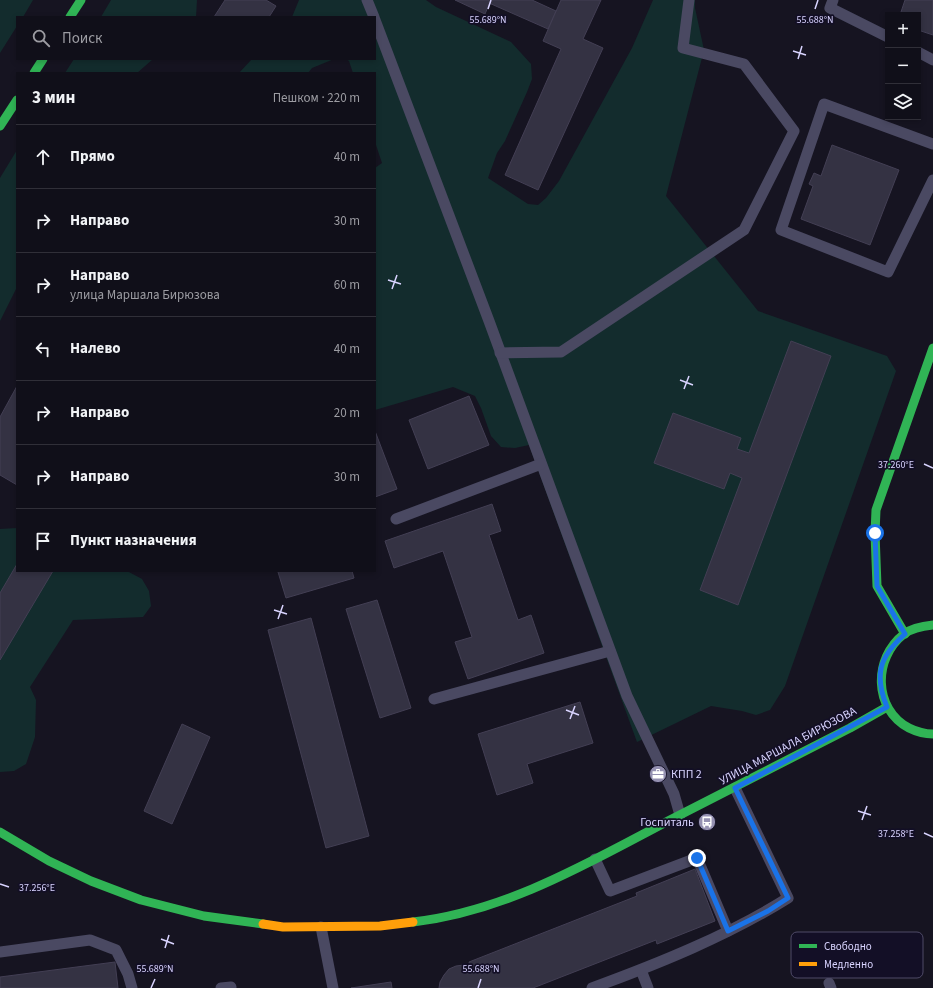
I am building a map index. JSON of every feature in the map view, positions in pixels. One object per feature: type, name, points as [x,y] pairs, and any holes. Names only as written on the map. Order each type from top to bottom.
[{"type":"street","points":[[71,16],[81,0]]},
{"type":"street","points":[[35,72],[42,60]]},
{"type":"street","points":[[0,126],[16,102]]},
{"type":"street","points":[[905,634],[877,586],[875,533],[876,510],[933,348]]},
{"type":"street","points":[[933,625],[919,627],[905,634],[892,645],[884,659],[880,675],[881,692],[887,707],[898,720],[912,730],[933,734]]},
{"type":"street","name":"УЛИЦА МАРШАЛА БИРЮЗОВА","points":[[0,832],[50,861],[91,881],[141,900],[204,916],[284,927],[380,926],[432,920],[493,905],[566,875],[735,788],[887,707]]},
{"type":"lane","points":[[367,0],[374,16]]},
{"type":"lane","points":[[500,353],[561,352],[744,230],[794,131],[744,64],[683,48],[689,0]]},
{"type":"lane","points":[[833,0],[830,8],[885,36]]},
{"type":"lane","points":[[376,23],[627,696],[674,794],[680,815]]},
{"type":"lane","points":[[921,54],[933,60]]},
{"type":"lane","points":[[933,144],[824,104],[780,230],[888,272],[933,180]]},
{"type":"lane","points":[[396,520],[541,464]]},
{"type":"lane","points":[[434,699],[610,651]]},
{"type":"lane","points":[[592,988],[641,970],[718,936],[768,911],[788,898],[735,788]]},
{"type":"lane","points":[[595,859],[610,891],[697,858],[728,931]]},
{"type":"lane","points":[[321,927],[333,988]]},
{"type":"lane","points":[[0,952],[90,940],[116,950],[128,974],[132,988]]},
{"type":"lane","points":[[641,970],[648,988]]},
{"type":"green space","points":[[0,0],[33,0],[24,16],[16,16],[16,28],[0,53]]},
{"type":"green space","points":[[111,0],[197,0],[196,16],[102,16]]},
{"type":"green space","points":[[299,0],[426,0],[436,7],[511,42],[531,64],[532,79],[505,141],[497,153],[488,178],[528,204],[538,205],[546,198],[559,181],[632,48],[653,0],[695,0],[695,8],[704,50],[666,196],[758,311],[887,356],[896,371],[785,686],[770,710],[756,715],[711,706],[637,742],[529,445],[515,448],[501,447],[491,436],[475,396],[453,387],[376,410],[376,167],[382,163],[376,145],[376,72],[353,72],[348,60],[376,60],[376,16],[292,16]]},
{"type":"green space","points":[[73,60],[152,60],[138,72],[66,72]]},
{"type":"green space","points":[[251,60],[332,60],[312,68],[309,72],[240,72]]},
{"type":"green space","points":[[16,152],[16,289],[0,321],[0,178]]},
{"type":"green space","points":[[16,528],[16,572],[129,572],[142,579],[149,591],[151,606],[143,617],[73,620],[30,687],[36,700],[35,737],[26,764],[14,771],[0,772],[0,529]]},
{"type":"building","points":[[225,0],[266,0],[276,6],[270,16],[215,16]]},
{"type":"building","points":[[455,0],[491,0],[485,14]]},
{"type":"building","points":[[491,0],[532,0],[556,11],[548,29],[489,3]]},
{"type":"building","points":[[561,0],[601,0],[583,39],[603,48],[538,190],[505,175],[561,49],[543,41]]},
{"type":"building","points":[[905,0],[933,0],[933,35],[921,31],[921,12],[901,12]]},
{"type":"building","points":[[832,145],[899,170],[870,245],[801,219],[813,186],[809,184],[814,173],[821,176]]},
{"type":"building","points":[[791,341],[831,356],[738,605],[700,590],[742,478],[730,473],[724,489],[654,463],[673,413],[741,438],[737,449],[749,453]]},
{"type":"building","points":[[16,388],[16,484],[0,475],[0,417]]},
{"type":"building","points":[[469,396],[489,445],[428,469],[409,420]]},
{"type":"building","points":[[376,434],[397,489],[376,497]]},
{"type":"building","points":[[492,504],[501,531],[489,535],[518,620],[531,615],[544,653],[468,679],[455,642],[472,637],[443,551],[394,568],[385,541]]},
{"type":"building","points":[[16,566],[16,572],[52,572],[0,660],[0,593]]},
{"type":"building","points":[[278,572],[352,572],[354,578],[286,598]]},
{"type":"building","points":[[377,600],[411,708],[380,718],[346,609]]},
{"type":"building","points":[[311,618],[369,836],[326,848],[268,630]]},
{"type":"building","points":[[580,702],[593,743],[527,764],[533,783],[497,795],[478,734]]},
{"type":"building","points":[[182,724],[210,737],[172,824],[144,811]]},
{"type":"building","points":[[695,869],[715,921],[657,944],[656,940],[533,988],[439,988],[440,982],[449,969],[456,966],[470,966],[469,962],[637,896],[636,893]]},
{"type":"building","points":[[115,962],[118,988],[0,988],[0,977]]},
{"type":"building","points":[[391,982],[392,988],[351,988]]},
{"type":"traffic: fast","points":[[71,16],[81,0]]},
{"type":"traffic: fast","points":[[35,72],[42,60]]},
{"type":"traffic: fast","points":[[0,126],[16,102]]},
{"type":"traffic: fast","points":[[905,634],[877,586],[875,533],[876,510],[933,348]]},
{"type":"traffic: fast","points":[[933,625],[910,630],[894,644],[882,669],[881,683],[883,696],[889,709],[897,719],[915,731],[933,734]]},
{"type":"traffic: fast","points":[[413,922],[448,916],[481,907],[546,883],[608,853],[850,728],[887,707]]},
{"type":"traffic: fast","points":[[0,832],[49,861],[91,881],[141,900],[204,916],[263,924]]},
{"type":"traffic: slow","points":[[263,924],[283,927],[380,926],[413,922]]},
{"type":"place","name":"КПП 2","points":[[658,774]]},
{"type":"place","name":"Госпиталь","points":[[707,822]]},
{"type":"route","points":[[697,858],[728,931],[768,911],[788,898],[735,788],[887,707],[881,692],[880,675],[884,659],[892,645],[905,634],[877,586],[875,533]]}]
